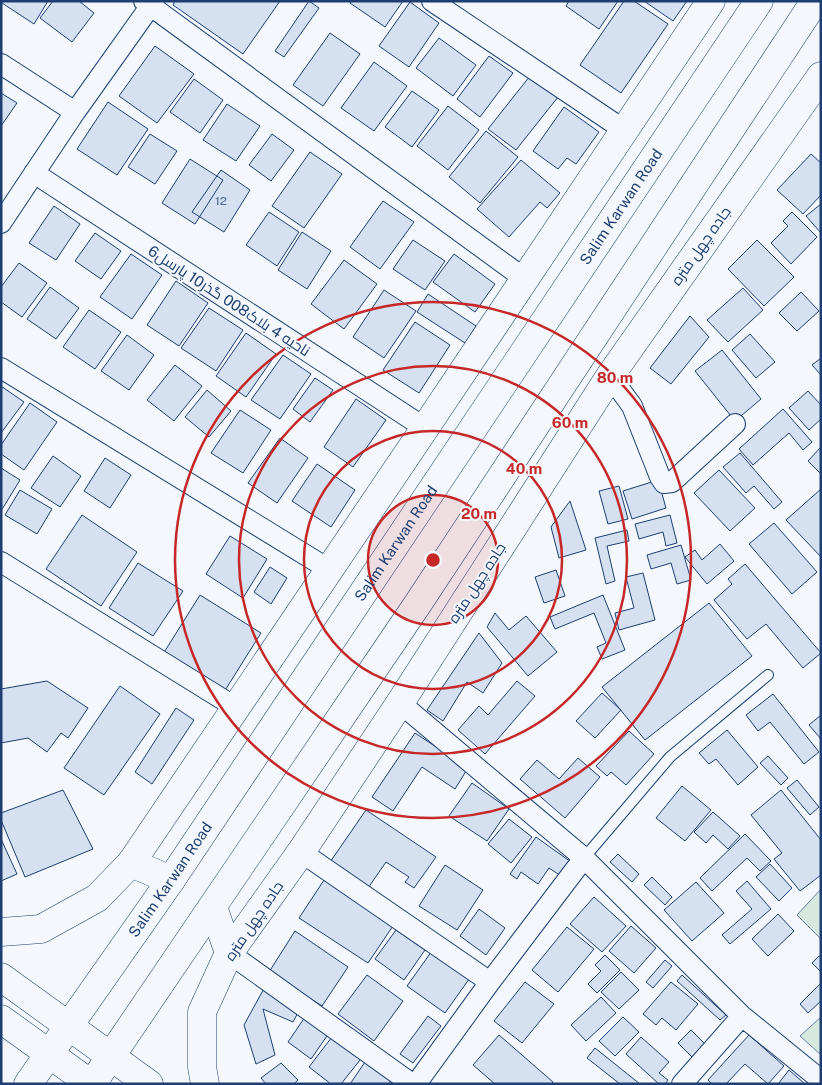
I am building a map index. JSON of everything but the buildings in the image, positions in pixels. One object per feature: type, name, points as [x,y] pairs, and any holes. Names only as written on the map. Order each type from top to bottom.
[{"type":"main road","points":[[1,932],[41,928],[49,924],[97,898],[131,863],[235,707],[330,570],[710,1]]},
{"type":"main road","name":"Salim Karwan Road","points":[[28,1084],[171,880],[759,1]]},
{"type":"main road","points":[[1,1019],[92,1084],[428,589],[816,1]]},
{"type":"main road","name":"جاده چهل متره","points":[[205,1084],[202,1067],[202,1012],[230,953],[301,852],[400,703],[610,376],[819,82]]},
{"type":"main road","points":[[131,863],[171,880]]},
{"type":"main road","points":[[213,907],[230,953]]},
{"type":"main road","points":[[1,977],[149,1084]]},
{"type":"street","points":[[432,1],[624,130]]},
{"type":"street","points":[[1,223],[150,3],[525,279]]},
{"type":"street","points":[[1,64],[75,112]]},
{"type":"street","name":"ناحیه 4 بلاک008 گذر10 پارسل6","points":[[34,173],[425,428]]},
{"type":"street","points":[[1,368],[330,570]]},
{"type":"street","points":[[610,376],[632,406],[660,478],[664,483],[672,482],[735,424]]},
{"type":"street","points":[[1,562],[235,707]]},
{"type":"street","points":[[400,703],[584,858],[742,1016],[821,1080]]},
{"type":"street","points":[[301,852],[490,982]]},
{"type":"street","points":[[230,953],[414,1084],[584,858]]},
{"type":"street","points":[[682,1084],[742,1016]]},
{"type":"lane","points":[[584,858],[670,757],[768,675]]},
{"type":"shaded area","points":[[821,889],[821,939],[797,915]]},
{"type":"shaded area","points":[[821,1017],[821,1055],[800,1036]]}]
